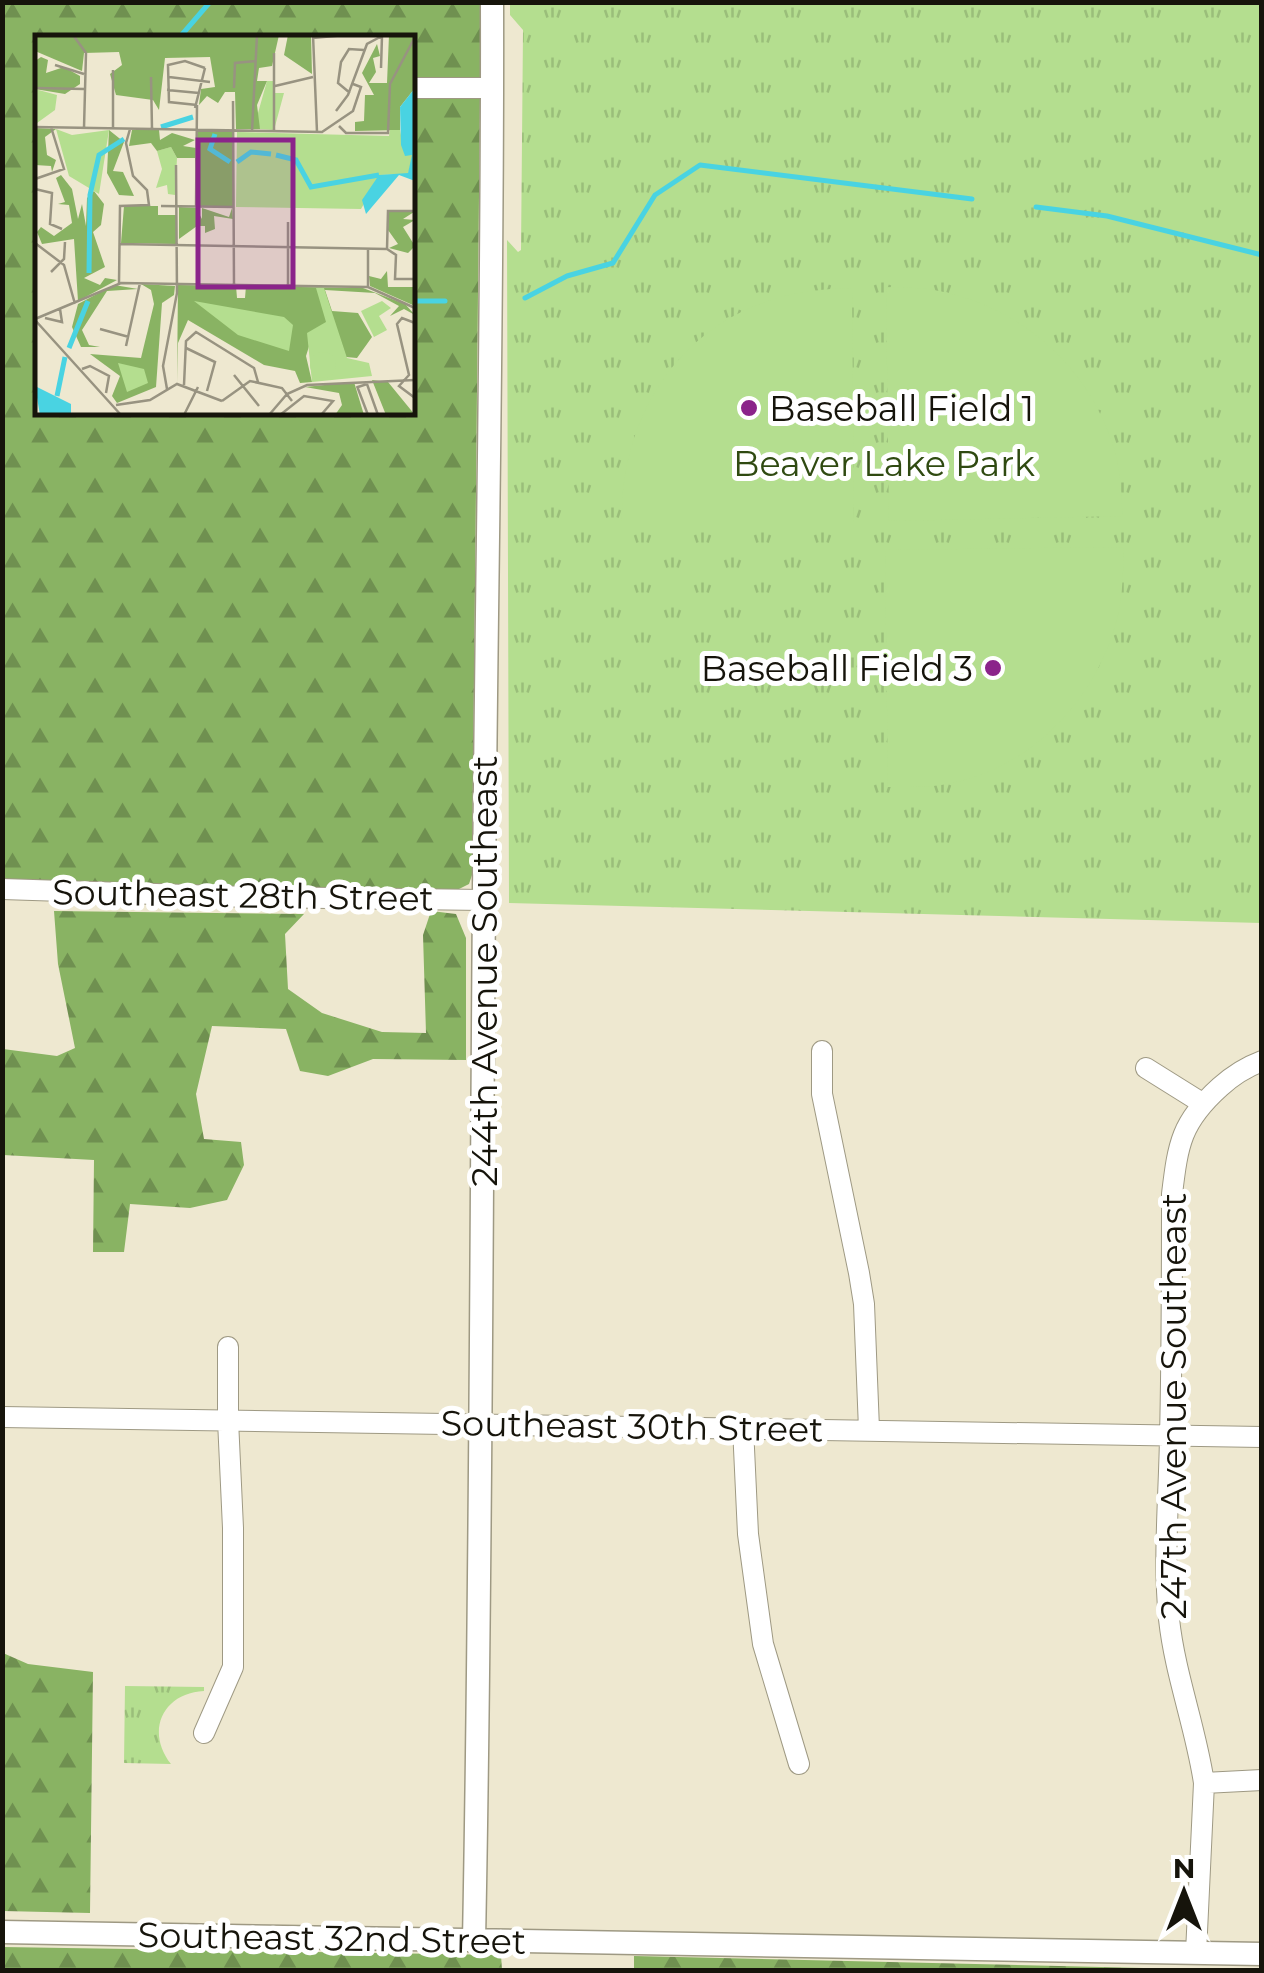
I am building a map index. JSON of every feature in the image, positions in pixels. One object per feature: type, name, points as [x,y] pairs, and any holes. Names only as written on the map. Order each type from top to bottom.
[{"type":"street","name":"244th Avenue Southeast","points":[[474,1940],[492,359],[492,2]]},
{"type":"street","points":[[415,88],[492,88]]},
{"type":"street","name":"Southeast 28th Street","points":[[2,889],[484,900]]},
{"type":"street","points":[[822,1052],[822,1094],[864,1304],[869,1429]]},
{"type":"street","points":[[1146,1068],[1202,1102],[1229,1079],[1262,1061]]},
{"type":"street","name":"247th Avenue Southeast","points":[[1196,1953],[1204,1783],[1176,1660],[1166,1568],[1172,1194],[1183,1135],[1202,1102]]},
{"type":"street","points":[[204,1734],[233,1667],[228,1347]]},
{"type":"street","name":"Southeast 30th Street","points":[[2,1417],[1262,1437]]},
{"type":"street","points":[[743,1427],[748,1534],[762,1644],[799,1764]]},
{"type":"street","points":[[1204,1783],[1262,1780]]},
{"type":"street","name":"Southeast 32nd Street","points":[[2,1932],[1262,1954]]},
{"type":"green space","points":[[3,3],[481,3],[472,875],[469,884],[457,890],[3,886]]},
{"type":"green space","name":"Beaver Lake Park","points":[[510,3],[1261,3],[1261,923],[509,903],[507,240],[518,252],[521,250],[523,30],[510,15]]},
{"type":"green space","points":[[886,287],[933,290],[970,299],[1027,328],[1051,348],[1091,396],[1105,425],[1118,463],[1123,516],[889,521]]},
{"type":"green space","name":"Baseball Field 1","points":[[852,288],[854,522],[622,522],[630,451],[642,417],[679,359],[704,335],[768,301],[810,291]]},
{"type":"green space","name":"Baseball Field 3","points":[[1124,547],[1120,607],[1108,647],[1093,677],[1052,730],[1026,751],[967,779],[933,786],[888,787],[885,550]]},
{"type":"green space","points":[[54,911],[304,914],[285,934],[288,989],[322,1013],[382,1032],[426,1033],[423,935],[431,911],[456,914],[466,938],[466,1060],[373,1059],[328,1076],[300,1071],[286,1029],[212,1026],[196,1094],[204,1139],[241,1142],[244,1165],[227,1200],[190,1208],[130,1204],[124,1252],[93,1252],[94,1160],[3,1155],[3,1049],[57,1056],[75,1048],[58,964]]},
{"type":"green space","points":[[3,1653],[28,1664],[93,1672],[90,1913],[3,1911]]},
{"type":"green space","points":[[125,1686],[204,1687],[204,1691],[178,1699],[162,1716],[159,1739],[171,1764],[124,1763]]},
{"type":"green space","points":[[3,1947],[501,1955],[502,1970],[3,1970]]},
{"type":"green space","points":[[634,1956],[1229,1970],[634,1970]]},
{"type":"waterway","points":[[182,35],[210,2]]},
{"type":"waterway","points":[[525,298],[567,276],[613,263],[655,195],[700,165],[972,199]]},
{"type":"waterway","points":[[1036,207],[1107,216],[1262,255]]},
{"type":"waterway","points":[[415,301],[445,301]]},
{"type":"place","name":"Baseball Field 1","points":[[749,408]]},
{"type":"place","name":"Baseball Field 3","points":[[993,668]]}]
